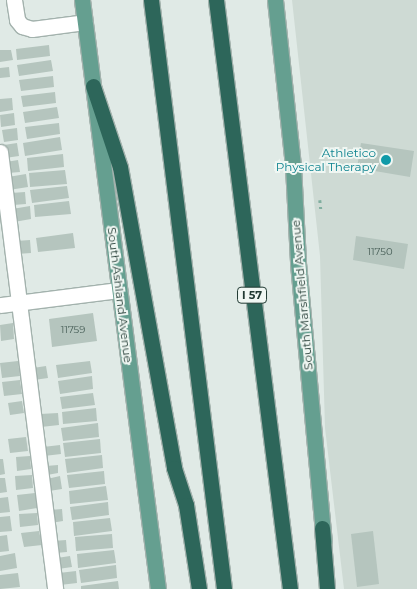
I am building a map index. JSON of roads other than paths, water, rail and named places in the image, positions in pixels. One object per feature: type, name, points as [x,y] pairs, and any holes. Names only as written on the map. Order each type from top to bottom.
[{"type":"highway","points":[[151,0],[224,589]]},
{"type":"highway","name":"I 57","points":[[216,0],[290,589]]},
{"type":"highway","points":[[93,86],[120,166],[174,468],[186,505],[199,589]]},
{"type":"highway","points":[[322,528],[327,589]]},
{"type":"main road","name":"South Ashland Avenue","points":[[82,0],[158,589]]},
{"type":"main road","name":"South Marshfield Avenue","points":[[275,0],[293,166],[298,263],[322,528],[332,589]]},
{"type":"street","points":[[14,0],[17,20],[22,26],[32,29],[85,22]]},
{"type":"street","points":[[0,152],[55,589]]},
{"type":"street","points":[[0,305],[119,290]]},
{"type":"place","name":"Athletico Physical Therapy","points":[[386,160]]}]
